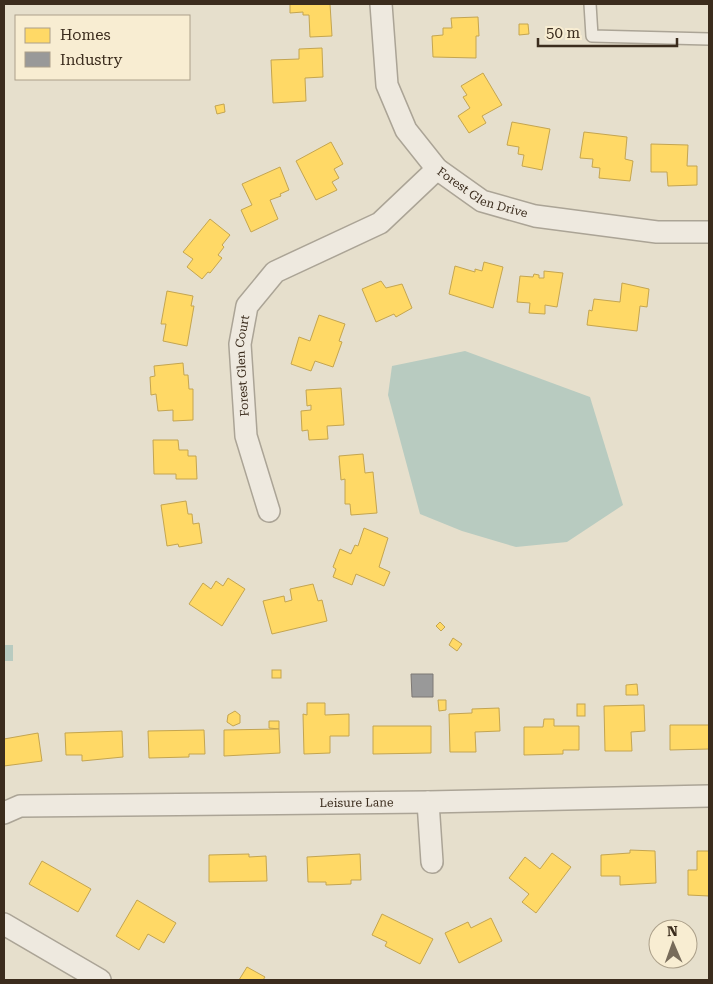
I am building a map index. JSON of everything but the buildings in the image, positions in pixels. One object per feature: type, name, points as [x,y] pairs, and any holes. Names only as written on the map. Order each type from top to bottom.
[{"type":"street","name":"Forest Glen Drive","points":[[381,4],[387,85],[406,130],[436,169],[482,201],[535,216],[657,232],[709,232]]},
{"type":"street","name":"Forest Glen Court","points":[[269,511],[246,436],[240,344],[247,306],[275,272],[380,223],[436,169]]},
{"type":"street","name":"Leisure Lane","points":[[4,813],[20,806],[428,802],[709,796]]},
{"type":"street","points":[[428,802],[432,862]]},
{"type":"street","points":[[4,924],[100,980]]},
{"type":"lane","points":[[590,4],[592,36],[709,39]]},
{"type":"shaded area","points":[[465,351],[590,397],[623,505],[567,542],[516,547],[462,531],[420,514],[388,395],[392,366]]},
{"type":"shaded area","points":[[4,645],[13,645],[13,661],[4,661]]}]
